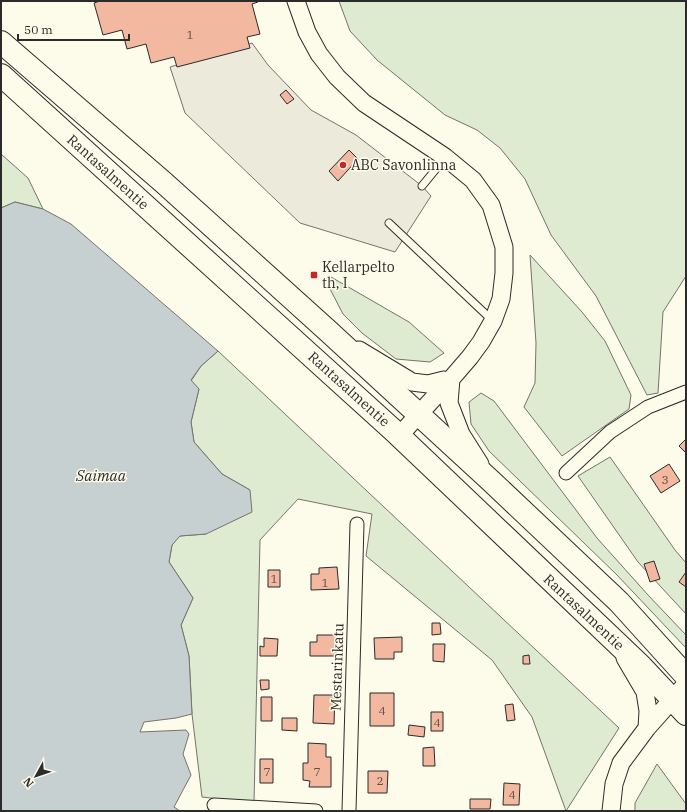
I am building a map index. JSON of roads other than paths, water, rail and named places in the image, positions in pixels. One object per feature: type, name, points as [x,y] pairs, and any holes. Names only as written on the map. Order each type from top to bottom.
[{"type":"highway","name":"Rantasalmentie","points":[[1,42],[163,182],[491,481],[620,602],[686,676]]},
{"type":"highway","name":"Rantasalmentie","points":[[1,76],[396,433],[641,666],[682,699]]},
{"type":"street","points":[[296,1],[310,38],[319,54],[337,77],[364,103],[445,157],[473,180],[491,205],[504,247],[504,273],[501,299],[493,321],[481,342],[468,360],[449,376],[448,379],[396,433]]},
{"type":"street","points":[[327,330],[412,382],[428,384],[448,379]]},
{"type":"street","points":[[448,379],[449,403],[453,416],[461,434],[491,481]]},
{"type":"street","points":[[566,473],[610,432],[648,407],[686,392]]},
{"type":"street","name":"Mestarinkatu","points":[[349,811],[357,524]]},
{"type":"street","points":[[614,641],[645,692],[648,711],[647,728]]},
{"type":"street","points":[[611,811],[614,784],[621,763],[647,728],[682,699]]},
{"type":"street","points":[[214,806],[316,811]]},
{"type":"lane","points":[[422,186],[445,157]]},
{"type":"lane","points":[[389,223],[493,321]]},
{"type":"water","name":"Saimaa","points":[[15,202],[43,209],[71,224],[218,351],[201,366],[191,380],[199,389],[191,422],[194,442],[222,474],[250,490],[252,512],[206,534],[180,536],[172,545],[169,562],[193,598],[181,625],[189,656],[192,714],[176,718],[144,722],[140,732],[186,730],[189,734],[183,754],[191,775],[174,807],[180,811],[1,811],[1,208]]},
{"type":"place","name":"ABC Savonlinna","points":[[343,165]]},
{"type":"place","name":"Kellarpelto th, I","points":[[314,275]]}]
